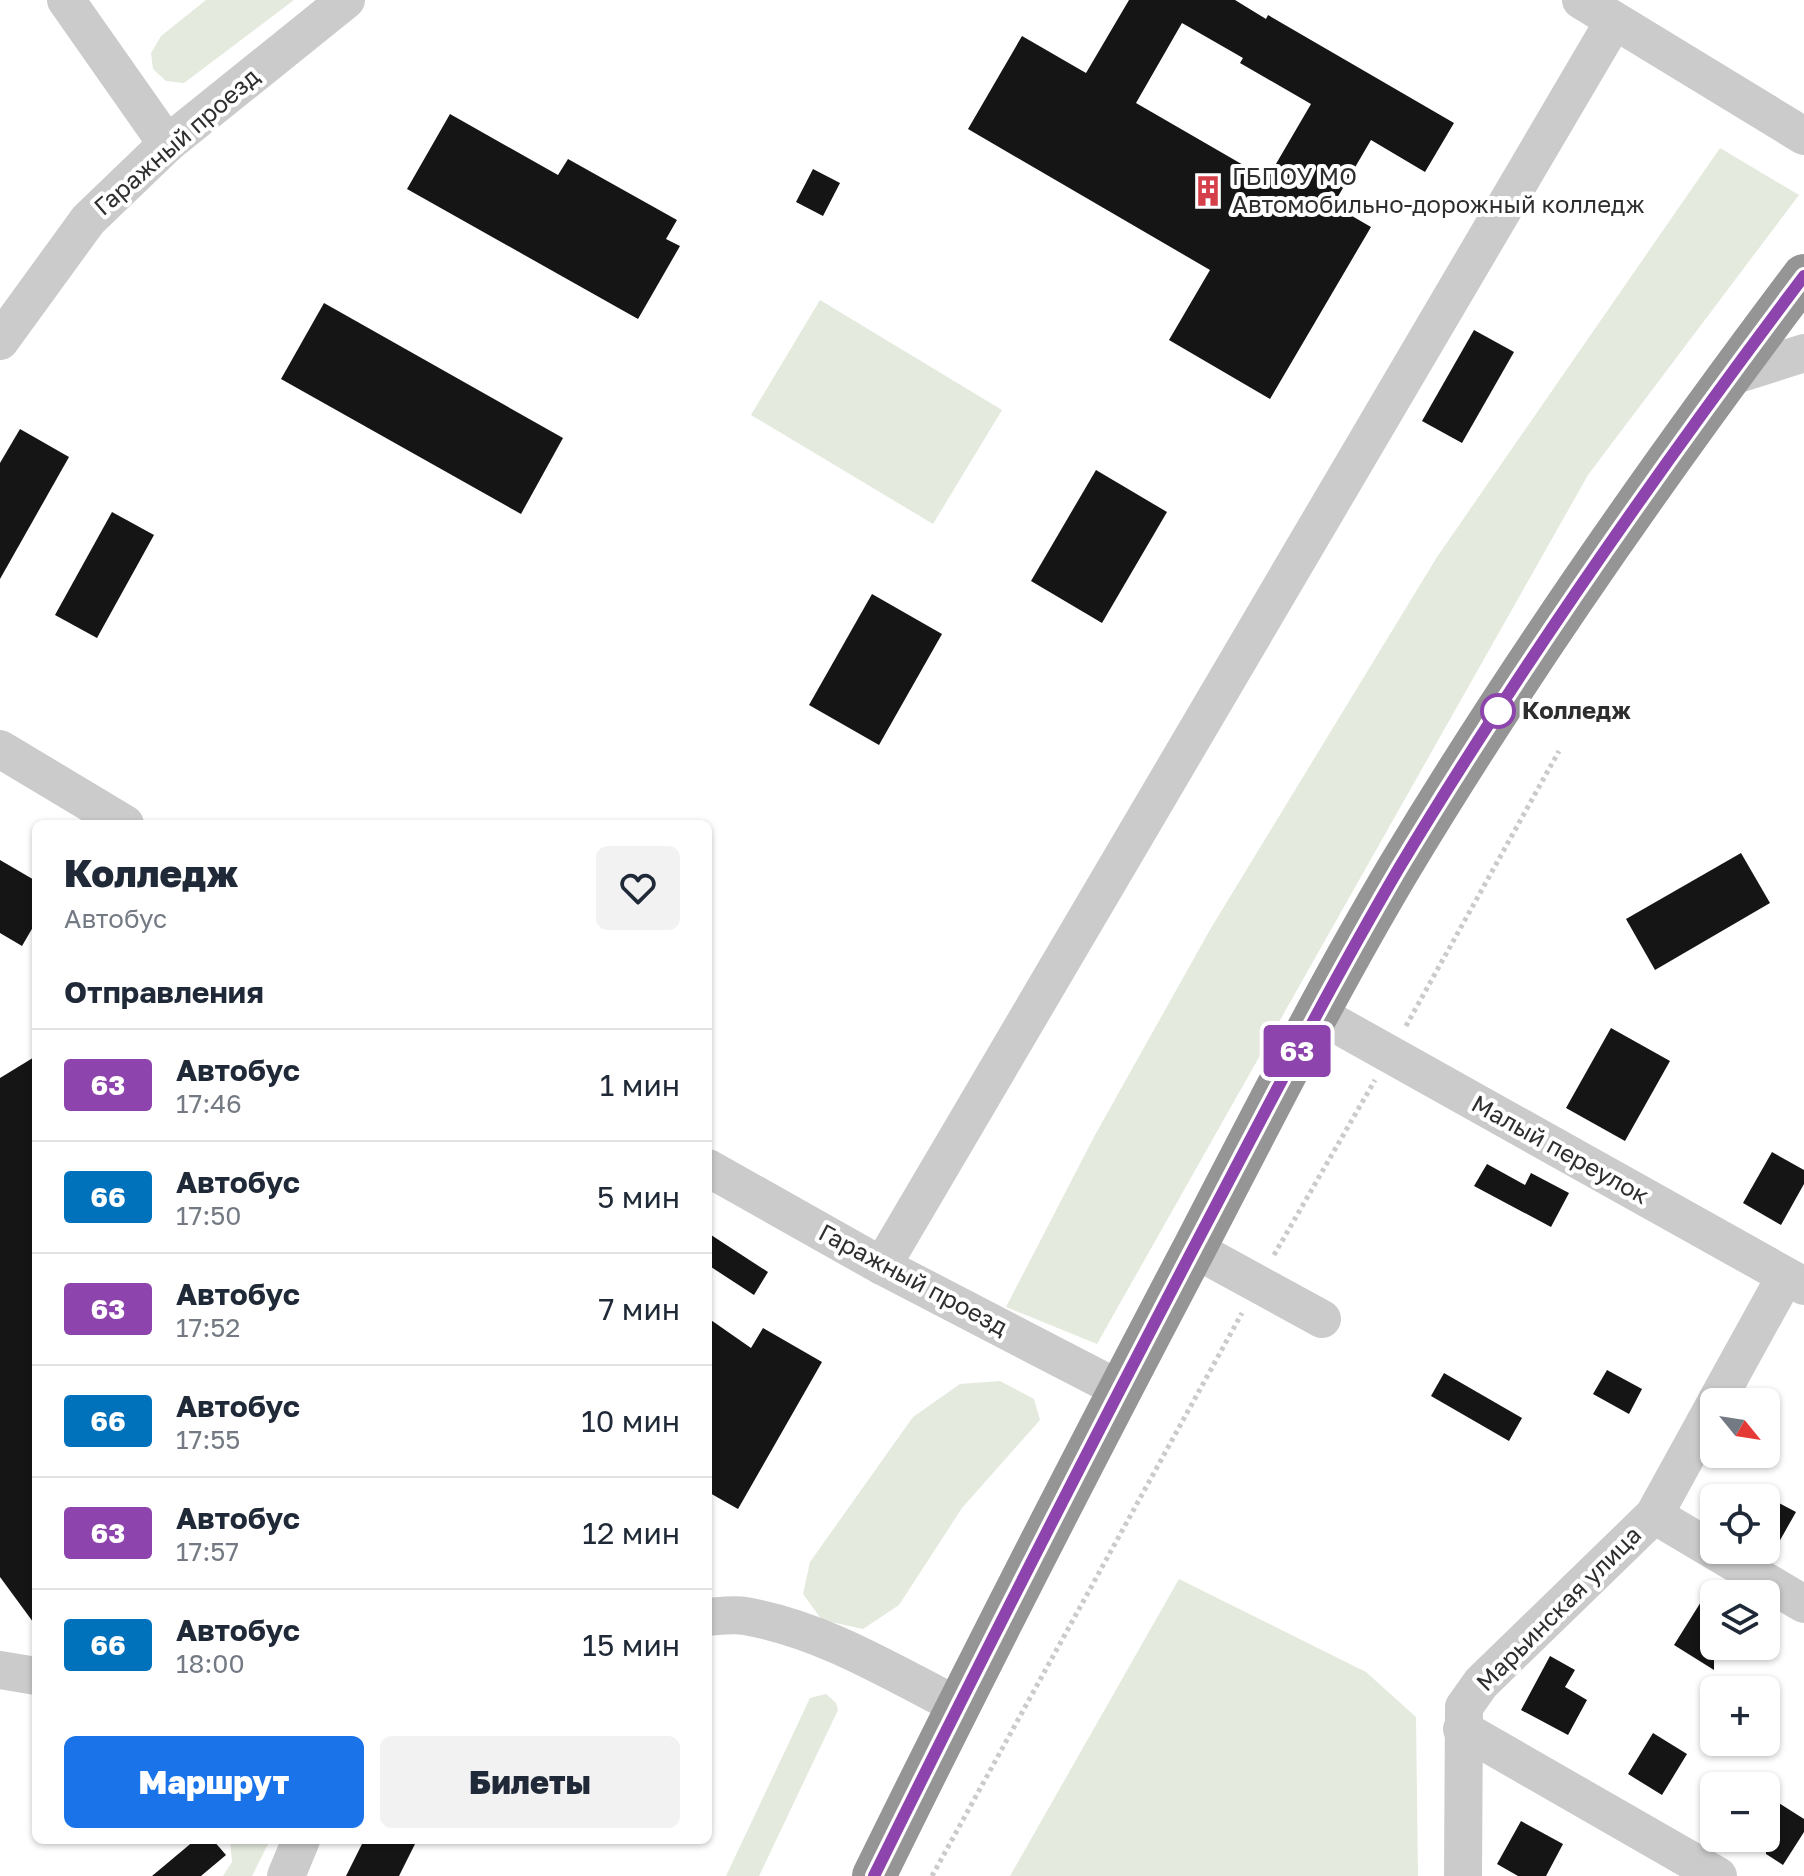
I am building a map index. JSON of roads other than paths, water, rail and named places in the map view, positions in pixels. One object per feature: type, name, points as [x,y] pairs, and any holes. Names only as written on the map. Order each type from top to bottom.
[{"type":"highway","points":[[874,1876],[1119,1389],[1316,1013],[1400,867],[1467,758],[1590,573],[1690,428],[1804,276]]},
{"type":"street","points":[[66,0],[167,144]]},
{"type":"street","name":"Гаражный проезд","points":[[0,341],[88,220],[167,144],[346,0]]},
{"type":"street","points":[[1581,0],[1804,136]]},
{"type":"street","points":[[882,1266],[1614,21]]},
{"type":"street","points":[[1729,377],[1804,353]]},
{"type":"street","points":[[0,749],[118,820]]},
{"type":"street","name":"Малый переулок","points":[[1316,1013],[1794,1282]]},
{"type":"street","name":"Гаражный проезд","points":[[712,1170],[882,1266],[1119,1389]]},
{"type":"street","points":[[1194,1249],[1322,1319]]},
{"type":"street","name":"Марьинская улица","points":[[1725,1388],[1794,1282]]},
{"type":"street","name":"Марьинская улица","points":[[1463,1876],[1464,1707],[1481,1683],[1654,1515],[1700,1431]]},
{"type":"street","points":[[1654,1515],[1804,1604]]},
{"type":"street","points":[[712,1617],[743,1615],[791,1627],[842,1647],[958,1706]]},
{"type":"street","points":[[0,1670],[32,1675]]},
{"type":"street","points":[[1462,1729],[1718,1876]]},
{"type":"street","points":[[286,1876],[299,1844]]},
{"type":"place","name":"ГБПОУ МО Автомобильно-дорожный колледж","points":[[1208,191]]},
{"type":"place","name":"Колледж","points":[[1498,711]]}]
